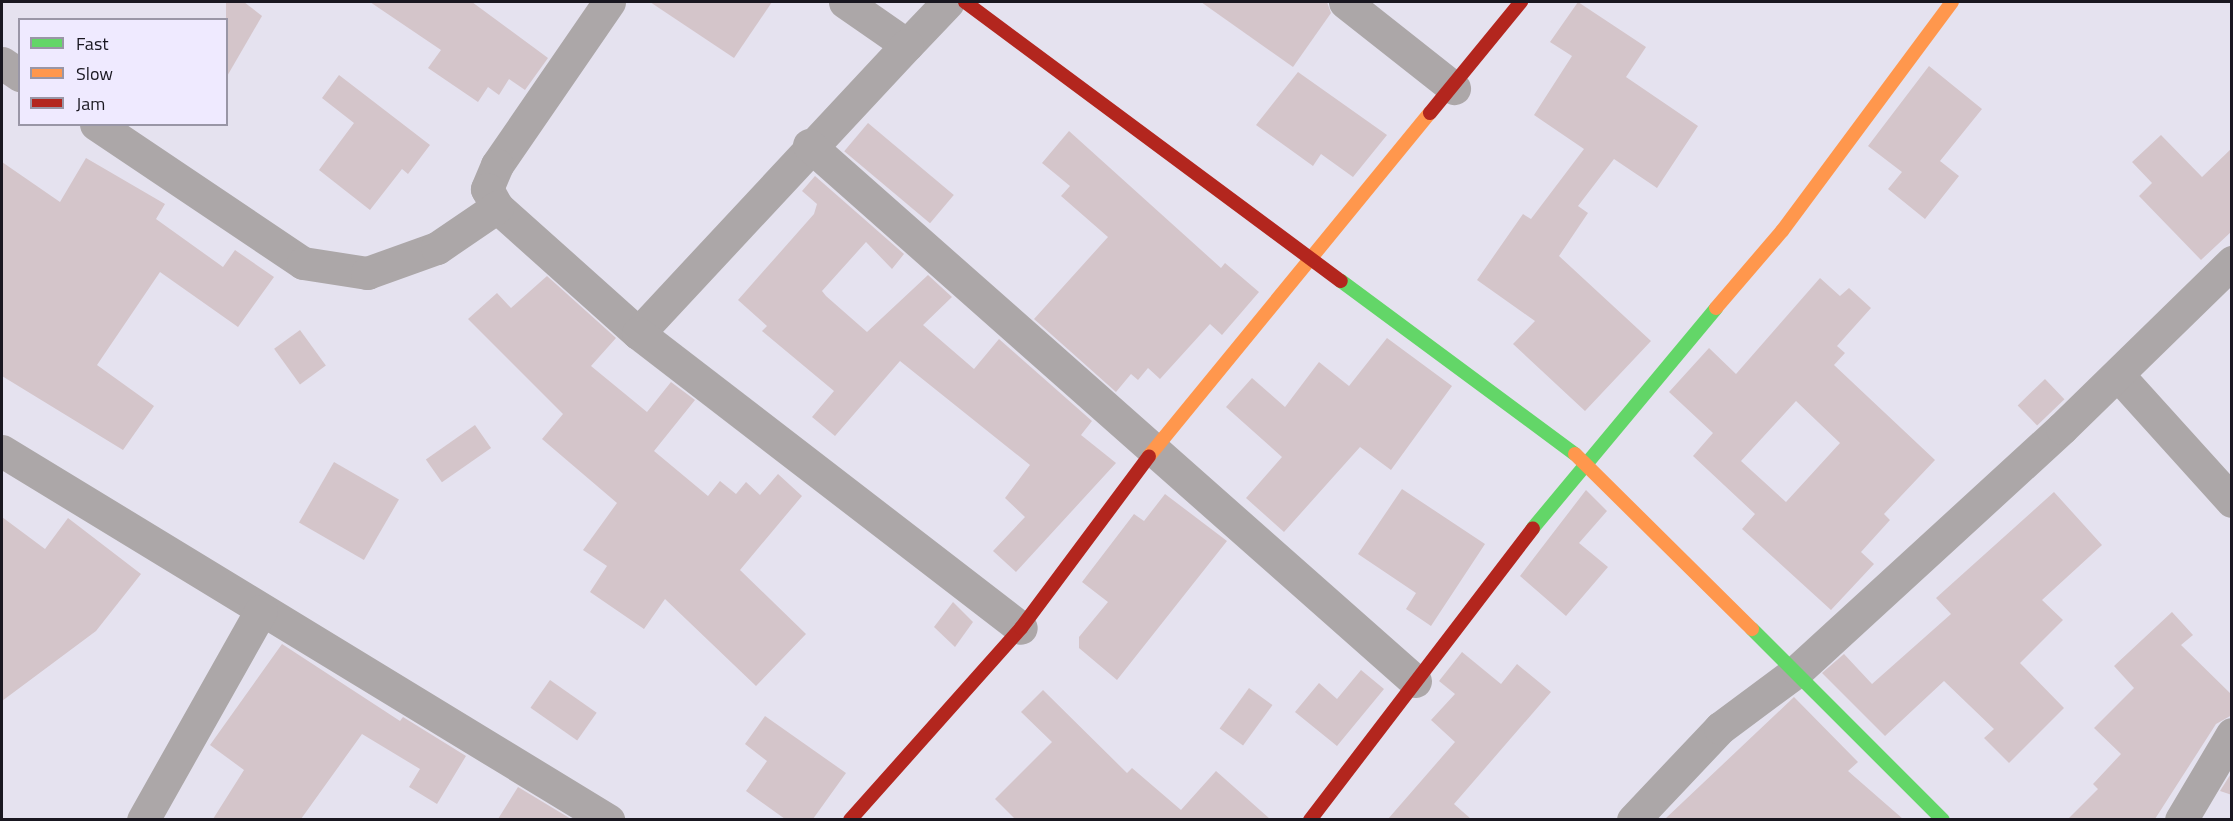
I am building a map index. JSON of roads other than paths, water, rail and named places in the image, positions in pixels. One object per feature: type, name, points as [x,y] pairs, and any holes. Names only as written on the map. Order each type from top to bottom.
[{"type":"street","points":[[609,2],[497,165],[487,189],[497,207],[638,333],[1021,628]]},
{"type":"street","points":[[845,2],[907,45]]},
{"type":"street","points":[[638,333],[810,145],[948,2]]},
{"type":"street","points":[[965,2],[1126,117],[1312,262],[1584,461],[1798,670],[1943,819]]},
{"type":"street","points":[[1345,2],[1454,88]]},
{"type":"street","points":[[850,819],[1021,628],[1152,452],[1312,262],[1521,2]]},
{"type":"street","points":[[1310,819],[1584,461],[1782,231],[1952,2]]},
{"type":"street","points":[[2,63],[18,74]]},
{"type":"street","points":[[99,126],[303,263],[367,273],[437,248],[497,207]]},
{"type":"street","points":[[810,145],[1152,452],[1415,681]]},
{"type":"street","points":[[1633,819],[1720,728],[1798,670],[2118,375],[2232,262]]},
{"type":"street","points":[[2118,375],[2232,501]]},
{"type":"street","points":[[2,451],[261,611],[608,819]]},
{"type":"street","points":[[143,819],[261,611]]},
{"type":"street","points":[[2181,819],[2232,734]]}]
